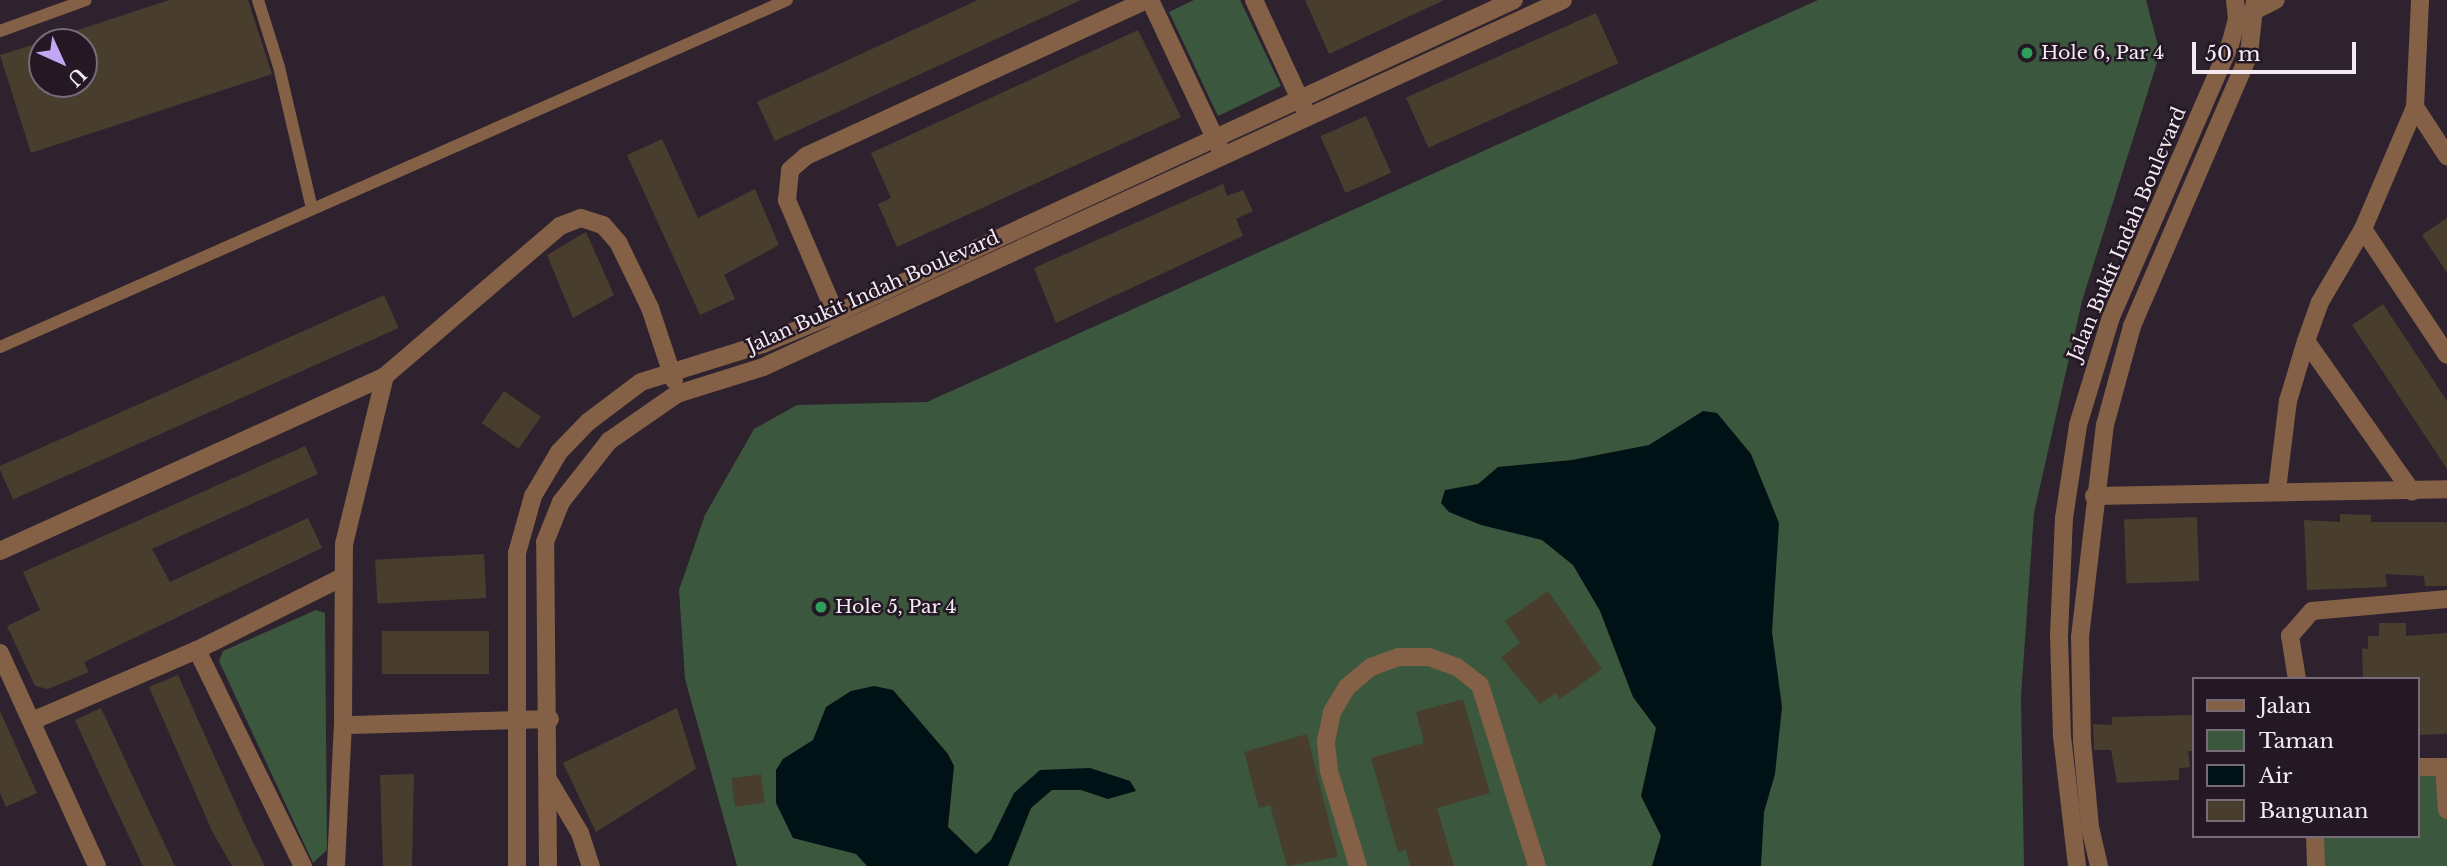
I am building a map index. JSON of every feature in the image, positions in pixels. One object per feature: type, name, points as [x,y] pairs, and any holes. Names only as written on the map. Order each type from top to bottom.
[{"type":"street","points":[[839,322],[787,200],[790,170],[806,156],[1149,0],[1223,156]]},
{"type":"street","points":[[1254,0],[1308,117]]},
{"type":"street","points":[[517,866],[516,553],[533,496],[559,452],[588,422],[642,382],[673,370],[839,322],[1215,138],[1514,0]]},
{"type":"street","name":"Jalan Bukit Indah Boulevard","points":[[548,866],[550,719],[545,541],[561,502],[583,469],[629,425],[677,394],[763,367],[839,322],[1223,156],[1563,0]]},
{"type":"street","name":"Jalan Bukit Indah Boulevard","points":[[2077,866],[2062,737],[2059,636],[2064,518],[2078,425],[2111,317],[2215,83],[2237,19],[2235,0]]},
{"type":"street","points":[[2237,19],[2256,5],[2276,0]]},
{"type":"street","points":[[2277,490],[2288,401],[2320,302],[2363,229],[2415,107],[2420,0]]},
{"type":"street","points":[[2099,866],[2090,827],[2082,740],[2080,637],[2094,496],[2105,425],[2132,326],[2234,95],[2249,54],[2256,5]]},
{"type":"street","points":[[2415,107],[2447,156]]},
{"type":"street","points":[[0,551],[385,376],[560,226],[581,218],[603,225],[618,242],[673,370],[677,394]]},
{"type":"street","points":[[2363,229],[2447,355]]},
{"type":"street","points":[[2306,341],[2412,492]]},
{"type":"street","points":[[336,866],[343,725],[341,578],[344,544],[385,376]]},
{"type":"street","points":[[2094,496],[2277,490],[2412,492],[2447,489]]},
{"type":"street","points":[[32,721],[197,650],[341,578]]},
{"type":"street","points":[[2297,677],[2290,636],[2312,611],[2447,599]]},
{"type":"street","points":[[197,650],[303,866]]},
{"type":"street","points":[[0,653],[97,866]]},
{"type":"street","points":[[1358,866],[1329,771],[1326,741],[1332,712],[1348,687],[1371,667],[1399,657],[1429,657],[1457,667],[1480,685],[1536,866]]},
{"type":"street","points":[[343,725],[518,717],[550,719]]},
{"type":"street","points":[[2419,767],[2445,767],[2447,810]]},
{"type":"street","points":[[549,781],[580,833],[591,866]]},
{"type":"street","points":[[2315,838],[2316,866]]},
{"type":"lane","points":[[0,31],[86,0]]},
{"type":"lane","points":[[258,0],[279,68],[312,209]]},
{"type":"lane","points":[[0,347],[787,0]]},
{"type":"green space","points":[[1194,0],[1240,0],[1281,86],[1218,116],[1169,12]]},
{"type":"green space","points":[[1818,0],[2146,0],[2160,53],[2082,301],[2034,513],[2021,696],[2024,866],[737,866],[685,679],[679,590],[705,515],[754,429],[797,405],[927,402]]},
{"type":"green space","points":[[316,610],[325,613],[327,850],[313,863],[219,661],[223,651]]},
{"type":"green space","points":[[2447,767],[2447,866],[2316,866],[2315,838],[2419,838],[2419,768]]},
{"type":"water","points":[[1703,411],[1717,413],[1751,454],[1779,523],[1772,632],[1782,707],[1775,774],[1764,812],[1761,866],[1652,866],[1661,836],[1641,796],[1656,728],[1633,697],[1600,611],[1573,565],[1542,540],[1481,525],[1449,512],[1441,503],[1445,490],[1478,484],[1498,467],[1572,460],[1649,445]]},
{"type":"water","points":[[874,686],[893,690],[948,754],[954,766],[948,827],[976,854],[991,840],[1014,793],[1040,770],[1090,768],[1130,781],[1136,791],[1108,799],[1081,790],[1052,790],[1031,808],[1008,866],[867,866],[856,854],[793,838],[776,803],[776,770],[783,759],[813,740],[826,707],[851,691]]},
{"type":"building","points":[[169,0],[248,0],[272,74],[31,153],[0,55],[28,46],[28,98],[98,98],[98,28],[84,28]]},
{"type":"building","points":[[978,0],[1081,0],[775,141],[757,102]]},
{"type":"building","points":[[1305,0],[1444,0],[1329,54]]},
{"type":"building","points":[[1596,13],[1618,63],[1428,148],[1406,98]]},
{"type":"building","points":[[1138,30],[1181,117],[897,247],[878,204],[891,198],[871,153]]},
{"type":"building","points":[[1366,116],[1391,173],[1346,193],[1320,136]]},
{"type":"building","points":[[662,139],[698,218],[755,189],[779,245],[724,275],[735,299],[700,315],[627,155]]},
{"type":"building","points":[[1223,184],[1227,196],[1243,190],[1253,211],[1236,219],[1243,236],[1056,323],[1034,268]]},
{"type":"building","points":[[2447,218],[2447,273],[2422,235]]},
{"type":"building","points":[[586,232],[614,295],[573,318],[547,255]]},
{"type":"building","points":[[384,295],[399,328],[13,500],[0,466]]},
{"type":"building","points":[[2383,304],[2447,401],[2447,469],[2352,325]]},
{"type":"building","points":[[504,391],[541,417],[518,449],[482,423]]},
{"type":"building","points":[[305,446],[318,474],[152,549],[170,582],[308,518],[322,548],[84,662],[89,672],[48,689],[35,686],[7,626],[40,610],[23,572]]},
{"type":"building","points":[[2340,514],[2371,515],[2371,522],[2447,522],[2447,586],[2425,586],[2424,576],[2385,574],[2387,587],[2307,590],[2304,520],[2340,522]]},
{"type":"building","points":[[2197,517],[2199,581],[2126,584],[2124,520]]},
{"type":"building","points":[[484,554],[486,598],[377,604],[375,560]]},
{"type":"building","points":[[1548,591],[1602,669],[1560,699],[1556,693],[1540,704],[1501,657],[1520,643],[1505,621]]},
{"type":"building","points":[[2379,623],[2406,623],[2406,636],[2447,633],[2447,734],[2419,735],[2419,677],[2363,677],[2362,648],[2368,649],[2368,636],[2379,636]]},
{"type":"building","points":[[382,631],[489,631],[489,674],[382,674]]},
{"type":"building","points":[[178,675],[265,866],[232,866],[212,831],[149,687]]},
{"type":"building","points":[[1463,699],[1490,793],[1437,808],[1454,866],[1410,866],[1406,850],[1398,852],[1371,758],[1424,743],[1416,712]]},
{"type":"building","points":[[101,708],[175,866],[143,866],[106,788],[75,720]]},
{"type":"building","points":[[677,708],[696,769],[596,832],[563,763]]},
{"type":"building","points":[[0,711],[37,793],[6,807],[0,793]]},
{"type":"building","points":[[2192,715],[2192,751],[2188,751],[2190,767],[2179,768],[2179,780],[2117,783],[2111,750],[2094,750],[2093,724],[2112,725],[2112,717]]},
{"type":"building","points":[[1307,734],[1338,857],[1287,866],[1270,805],[1259,808],[1244,752]]},
{"type":"building","points":[[414,774],[412,866],[383,866],[380,775]]},
{"type":"building","points":[[761,774],[765,803],[735,807],[731,778]]},
{"type":"place","name":"Hole 6, Par 4","points":[[2027,53]]},
{"type":"place","name":"Hole 5, Par 4","points":[[821,607]]}]
